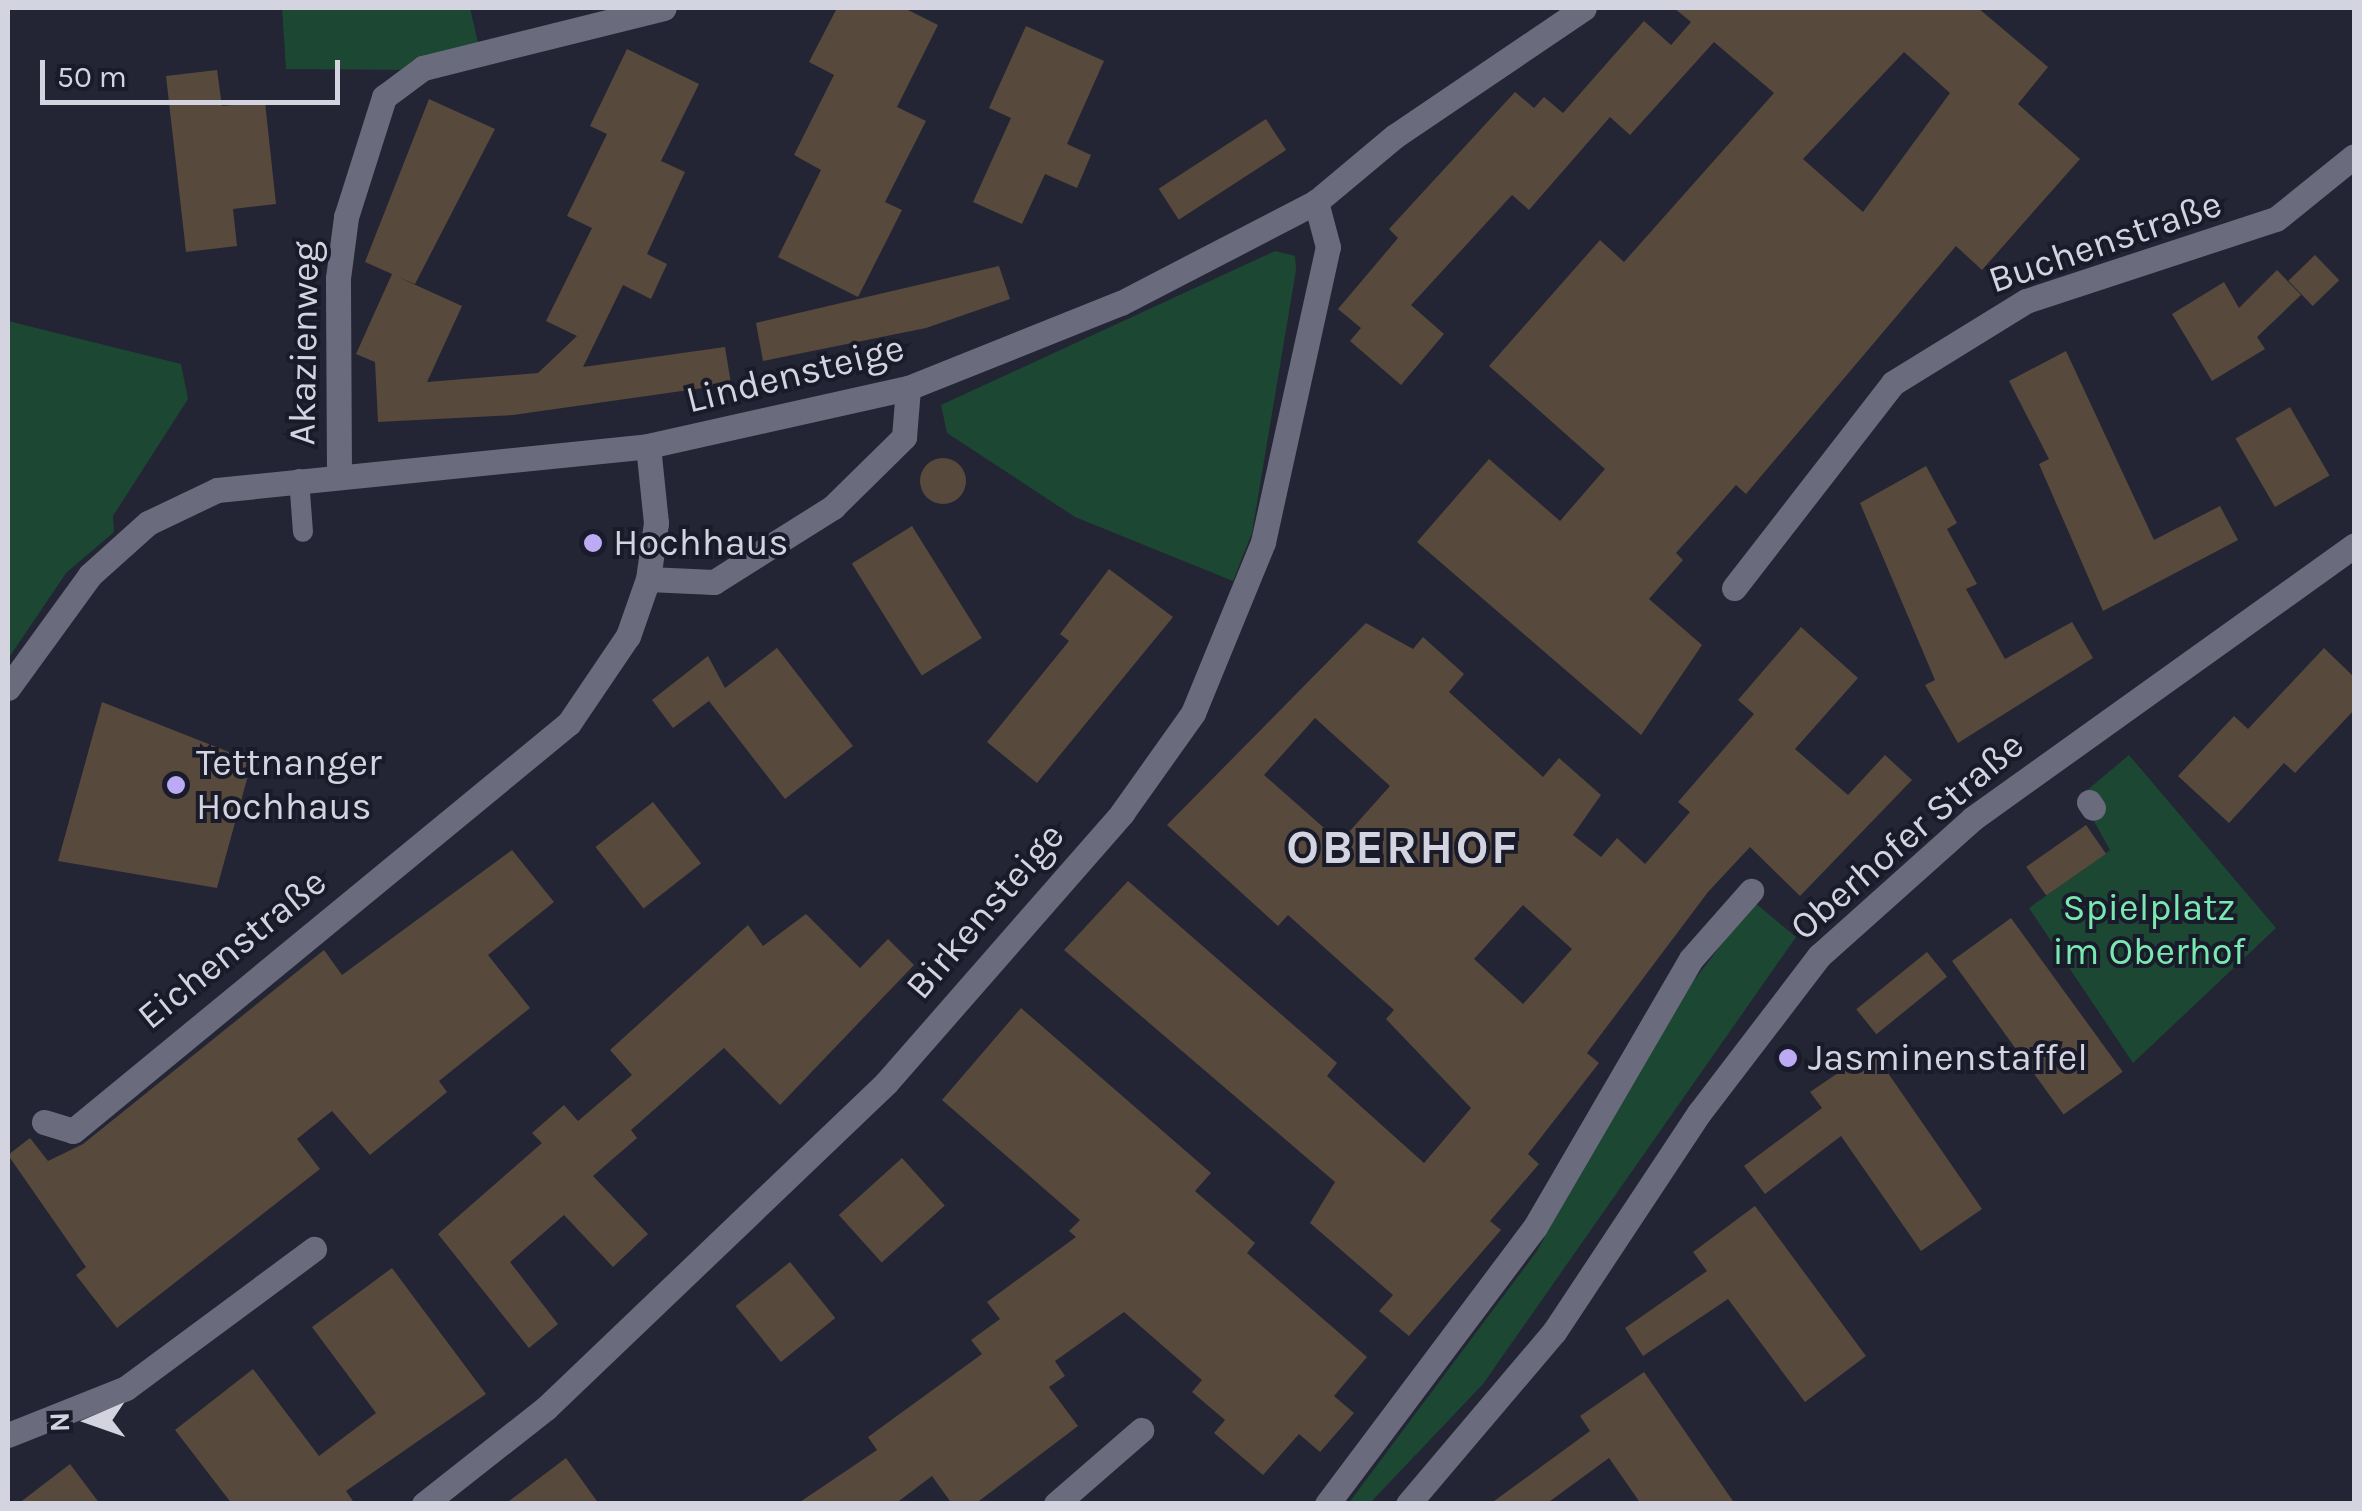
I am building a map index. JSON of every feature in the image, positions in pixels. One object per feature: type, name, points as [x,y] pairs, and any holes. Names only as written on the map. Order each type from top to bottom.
[{"type":"street","name":"Akazienweg","points":[[340,475],[338,278],[346,217],[384,97],[423,68],[664,8]]},
{"type":"street","name":"Lindensteige","points":[[8,688],[90,575],[148,523],[218,490],[299,478],[648,446],[908,388],[1122,303],[1316,202],[1396,136],[1584,8]]},
{"type":"street","name":"Buchenstraße","points":[[1734,588],[1893,382],[2026,300],[2276,219],[2354,156]]},
{"type":"street","name":"Birkensteige","points":[[424,1504],[546,1408],[886,1083],[1122,812],[1193,713],[1263,542],[1328,247],[1316,202]]},
{"type":"street","points":[[648,580],[714,582],[833,507],[904,436],[908,388]]},
{"type":"street","name":"Eichenstraße","points":[[44,1122],[73,1131],[537,752],[605,673],[648,580],[656,522],[648,446]]},
{"type":"street","name":"Oberhofer Straße","points":[[1408,1504],[1554,1332],[1699,1113],[1819,956],[1972,819],[2354,546]]},
{"type":"street","name":"Oberhofer Straße","points":[[1327,1504],[1535,1227],[1691,959],[1751,892]]},
{"type":"street","points":[[8,1434],[126,1388],[314,1249]]},
{"type":"street","points":[[1056,1504],[1141,1430]]},
{"type":"lane","points":[[299,478],[302,532]]},
{"type":"green space","points":[[282,8],[470,8],[481,56],[424,70],[286,69]]},
{"type":"green space","points":[[1275,251],[1295,256],[1296,270],[1252,533],[1233,581],[1075,517],[947,433],[941,405]]},
{"type":"green space","points":[[8,321],[181,364],[188,399],[113,516],[114,532],[66,573],[8,659]]},
{"type":"green space","name":"Spielplatz im Oberhof","points":[[2129,755],[2276,928],[2133,1063],[2029,908],[2110,850],[2080,796]]},
{"type":"green space","points":[[1754,902],[1796,937],[1483,1384],[1370,1503],[1348,1504],[1537,1251],[1659,1026]]},
{"type":"building","points":[[837,8],[904,8],[938,25],[897,107],[926,121],[885,202],[902,210],[858,297],[778,257],[821,170],[794,155],[834,75],[809,62]]},
{"type":"building","points":[[1674,8],[1978,8],[2048,67],[2018,104],[2080,159],[1982,270],[1956,246],[1746,494],[1736,485],[1676,553],[1683,560],[1649,599],[1702,645],[1641,735],[1417,542],[1489,459],[1560,521],[1605,469],[1489,366],[1600,240],[1624,262],[1774,93],[1714,42],[1630,135],[1610,117],[1529,210],[1512,195],[1411,305],[1444,334],[1401,385],[1350,341],[1361,328],[1338,309],[1398,238],[1389,229],[1515,92],[1534,108],[1544,97],[1563,113],[1644,21],[1671,45],[1691,22]],"holes":[[[1904,52],[1950,93],[1863,212],[1803,159]]]},
{"type":"building","points":[[1026,26],[1104,61],[1067,144],[1091,155],[1077,188],[1045,174],[1022,224],[973,202],[1011,118],[989,108]]},
{"type":"building","points":[[627,49],[699,84],[661,161],[685,172],[647,254],[667,264],[651,299],[623,285],[583,367],[725,347],[731,384],[513,415],[378,422],[375,362],[356,354],[392,274],[365,262],[429,99],[495,129],[415,284],[398,277],[462,306],[427,382],[538,373],[577,336],[546,321],[592,228],[567,216],[607,134],[590,126]]},
{"type":"building","points":[[217,70],[222,106],[265,102],[276,204],[233,209],[237,246],[186,252],[166,76]]},
{"type":"building","points":[[1266,119],[1286,150],[1179,220],[1159,189]]},
{"type":"building","points":[[2315,255],[2339,280],[2313,306],[2288,281]]},
{"type":"building","points":[[999,266],[1010,299],[926,328],[763,361],[756,323]]},
{"type":"building","points":[[2277,270],[2301,295],[2257,337],[2265,349],[2212,381],[2172,314],[2224,282],[2239,308]]},
{"type":"building","points":[[2066,351],[2154,540],[2220,506],[2238,540],[2103,611],[2039,464],[2049,459],[2009,381]]},
{"type":"building","points":[[2290,407],[2330,475],[2275,507],[2235,439]]},
{"type":"building","points":[[943,458],[960,464],[966,481],[960,498],[943,504],[926,498],[920,481],[926,464]]},
{"type":"building","points":[[1926,466],[1957,523],[1947,529],[1977,584],[1966,589],[2005,659],[2072,622],[2093,658],[1958,743],[1925,685],[1935,680],[1860,503]]},
{"type":"building","points":[[912,526],[982,638],[922,676],[852,564]]},
{"type":"building","points":[[1109,569],[1173,617],[1037,783],[987,742],[1069,641],[1060,634]]},
{"type":"building","points":[[1366,623],[1413,649],[1423,637],[1464,674],[1449,692],[1543,777],[1559,758],[1601,795],[1573,835],[1601,857],[1617,838],[1645,864],[1690,812],[1678,802],[1754,714],[1738,700],[1801,627],[1858,678],[1795,749],[1848,795],[1885,755],[1912,780],[1800,896],[1750,847],[1708,892],[1587,1053],[1599,1063],[1528,1154],[1539,1164],[1490,1221],[1501,1230],[1409,1336],[1379,1311],[1393,1295],[1310,1223],[1335,1182],[1064,950],[1128,881],[1337,1063],[1327,1076],[1424,1163],[1471,1108],[1386,1019],[1394,1010],[1288,915],[1278,926],[1167,825]],"holes":[[[1315,718],[1390,786],[1340,842],[1264,775]],[[1523,905],[1572,949],[1523,1004],[1474,959]]]},
{"type":"building","points":[[777,648],[853,746],[785,799],[709,701],[673,728],[652,700],[708,656],[725,688]]},
{"type":"building","points":[[2324,648],[2354,677],[2354,710],[2295,773],[2284,763],[2229,823],[2178,776],[2234,716],[2248,729]]},
{"type":"building","name":"Tettnanger Hochhaus","points":[[102,702],[252,761],[217,888],[58,861]]},
{"type":"building","points":[[653,802],[701,863],[643,908],[595,847]]},
{"type":"building","points":[[2086,825],[2106,854],[2046,896],[2026,867]]},
{"type":"building","points":[[512,850],[554,902],[488,955],[530,1008],[439,1081],[447,1092],[370,1155],[332,1111],[297,1139],[320,1169],[117,1328],[76,1275],[86,1267],[8,1155],[30,1138],[48,1161],[83,1144],[324,950],[342,975]]},
{"type":"building","points":[[806,914],[860,968],[888,939],[914,965],[780,1105],[724,1048],[631,1130],[637,1138],[593,1176],[648,1234],[613,1267],[564,1215],[510,1262],[558,1324],[529,1348],[438,1234],[542,1143],[532,1133],[564,1105],[578,1121],[632,1075],[610,1050],[748,925],[763,946]]},
{"type":"building","points":[[2011,918],[2123,1072],[2064,1115],[1952,961]]},
{"type":"building","points":[[1927,952],[1947,977],[1876,1034],[1856,1009]]},
{"type":"building","points":[[1021,1008],[1211,1173],[1195,1191],[1255,1243],[1247,1253],[1367,1357],[1334,1396],[1354,1413],[1320,1452],[1299,1434],[1263,1475],[1214,1433],[1225,1420],[1192,1392],[1202,1380],[1124,1312],[1055,1361],[1065,1376],[1049,1387],[1078,1426],[975,1504],[952,1504],[932,1476],[895,1504],[797,1504],[877,1450],[868,1437],[982,1354],[971,1340],[1000,1319],[987,1302],[1076,1237],[1069,1231],[1080,1220],[942,1100]]},
{"type":"building","points":[[1872,1050],[1982,1209],[1921,1251],[1841,1136],[1765,1194],[1744,1166],[1822,1108],[1810,1092]]},
{"type":"building","points":[[902,1158],[945,1206],[882,1262],[839,1215]]},
{"type":"building","points":[[1755,1206],[1866,1356],[1805,1402],[1728,1299],[1643,1356],[1625,1328],[1707,1271],[1693,1252]]},
{"type":"building","points":[[790,1262],[835,1318],[781,1362],[736,1306]]},
{"type":"building","points":[[392,1268],[486,1394],[346,1491],[355,1504],[232,1504],[175,1430],[253,1369],[319,1456],[376,1413],[312,1327]]},
{"type":"building","points":[[1644,1372],[1735,1504],[1641,1504],[1609,1458],[1546,1504],[1490,1504],[1590,1431],[1580,1416]]},
{"type":"building","points":[[566,1458],[599,1504],[505,1504]]},
{"type":"building","points":[[70,1464],[100,1504],[18,1504]]},
{"type":"place","name":"Hochhaus","points":[[593,543]]},
{"type":"place","name":"Tettnanger Hochhaus","points":[[176,785]]},
{"type":"place","name":"Jasminenstaffel","points":[[1788,1058]]},
{"type":"district","name":"OBERHOF","points":[[1403,848]]}]
